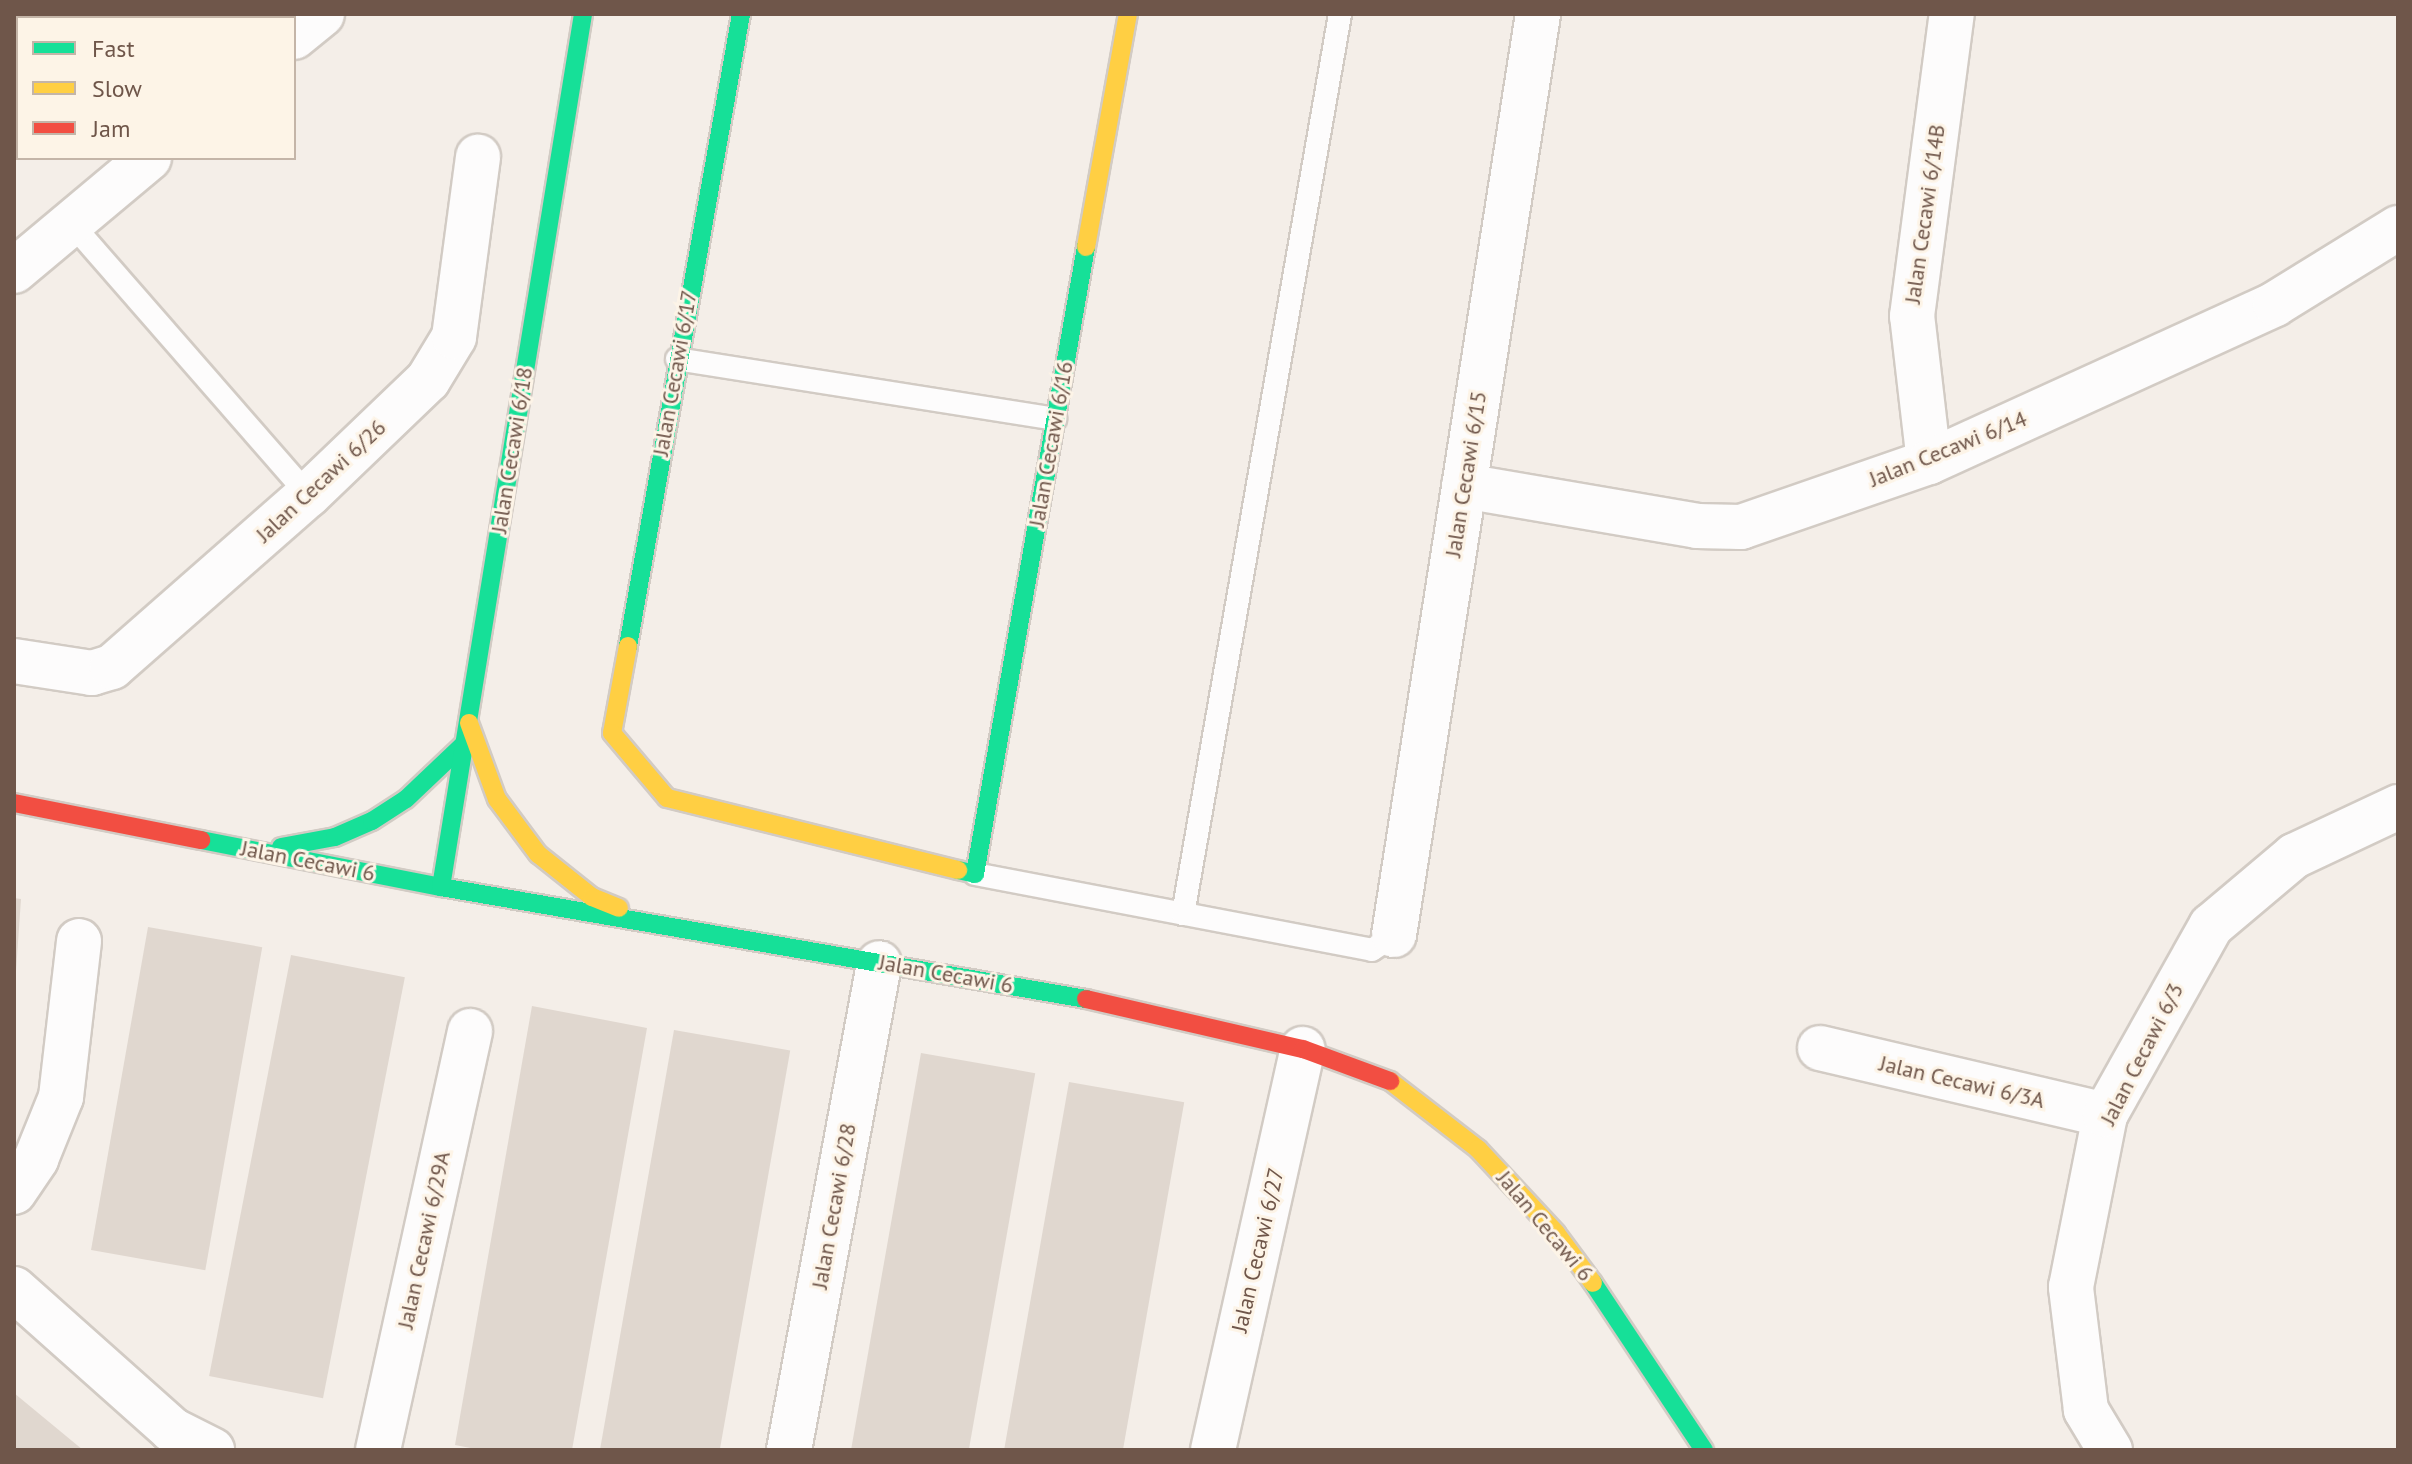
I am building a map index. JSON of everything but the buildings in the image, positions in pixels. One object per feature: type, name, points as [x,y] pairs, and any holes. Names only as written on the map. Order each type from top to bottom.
[{"type":"street","points":[[296,35],[322,14]]},
{"type":"street","name":"Jalan Cecawi 6/18","points":[[441,887],[583,14]]},
{"type":"street","name":"Jalan Cecawi 6/17","points":[[741,14],[612,733],[667,798],[975,874]]},
{"type":"street","name":"Jalan Cecawi 6/16","points":[[975,874],[1128,14]]},
{"type":"street","name":"Jalan Cecawi 6/15","points":[[1394,935],[1538,14]]},
{"type":"street","name":"Jalan Cecawi 6/14B","points":[[1929,462],[1912,316],[1952,14]]},
{"type":"street","name":"Jalan Cecawi 6/26","points":[[14,661],[106,671],[308,495],[444,360],[456,324],[478,157]]},
{"type":"street","points":[[14,271],[147,160]]},
{"type":"street","name":"Jalan Cecawi 6/14","points":[[1464,486],[1697,526],[1741,527],[1929,462],[2275,304],[2398,228]]},
{"type":"street","points":[[468,721],[497,799],[538,854],[592,897],[655,924]]},
{"type":"street","points":[[246,849],[290,847],[372,821],[406,799],[464,744]]},
{"type":"street","name":"Jalan Cecawi 6","points":[[14,803],[441,887],[1146,1009],[1303,1049],[1392,1082],[1478,1149],[1556,1233],[1629,1330],[1704,1450]]},
{"type":"street","name":"Jalan Cecawi 6/3","points":[[2110,1450],[2086,1410],[2071,1287],[2105,1115],[2211,926],[2294,856],[2398,807]]},
{"type":"street","points":[[14,1192],[36,1159],[61,1097],[79,941]]},
{"type":"street","name":"Jalan Cecawi 6/28","points":[[789,1450],[879,963]]},
{"type":"street","name":"Jalan Cecawi 6/29A","points":[[378,1450],[470,1031]]},
{"type":"street","name":"Jalan Cecawi 6/3A","points":[[1820,1048],[2105,1115]]},
{"type":"street","name":"Jalan Cecawi 6/27","points":[[1213,1450],[1303,1049]]},
{"type":"street","points":[[14,1289],[172,1430],[212,1450]]},
{"type":"lane","points":[[1183,914],[1340,14]]},
{"type":"lane","points":[[71,223],[308,495]]},
{"type":"lane","points":[[677,359],[1055,419]]},
{"type":"lane","points":[[975,874],[1372,950],[1394,935]]},
{"type":"traffic: fast","points":[[441,887],[583,14]]},
{"type":"traffic: fast","points":[[628,646],[741,14]]},
{"type":"traffic: fast","points":[[958,870],[975,874],[1086,247]]},
{"type":"traffic: fast","points":[[281,847],[335,837],[372,821],[406,799],[464,744]]},
{"type":"traffic: fast","points":[[201,840],[441,887],[1086,999]]},
{"type":"traffic: fast","points":[[1593,1283],[1704,1450]]},
{"type":"traffic: slow","points":[[1086,247],[1128,14]]},
{"type":"traffic: slow","points":[[628,646],[612,733],[667,798],[958,870]]},
{"type":"traffic: slow","points":[[469,723],[497,799],[538,854],[592,897],[619,908]]},
{"type":"traffic: slow","points":[[1390,1081],[1478,1149],[1556,1233],[1593,1283]]},
{"type":"traffic: jam","points":[[14,803],[201,840]]},
{"type":"traffic: jam","points":[[1086,999],[1303,1049],[1390,1081]]}]
